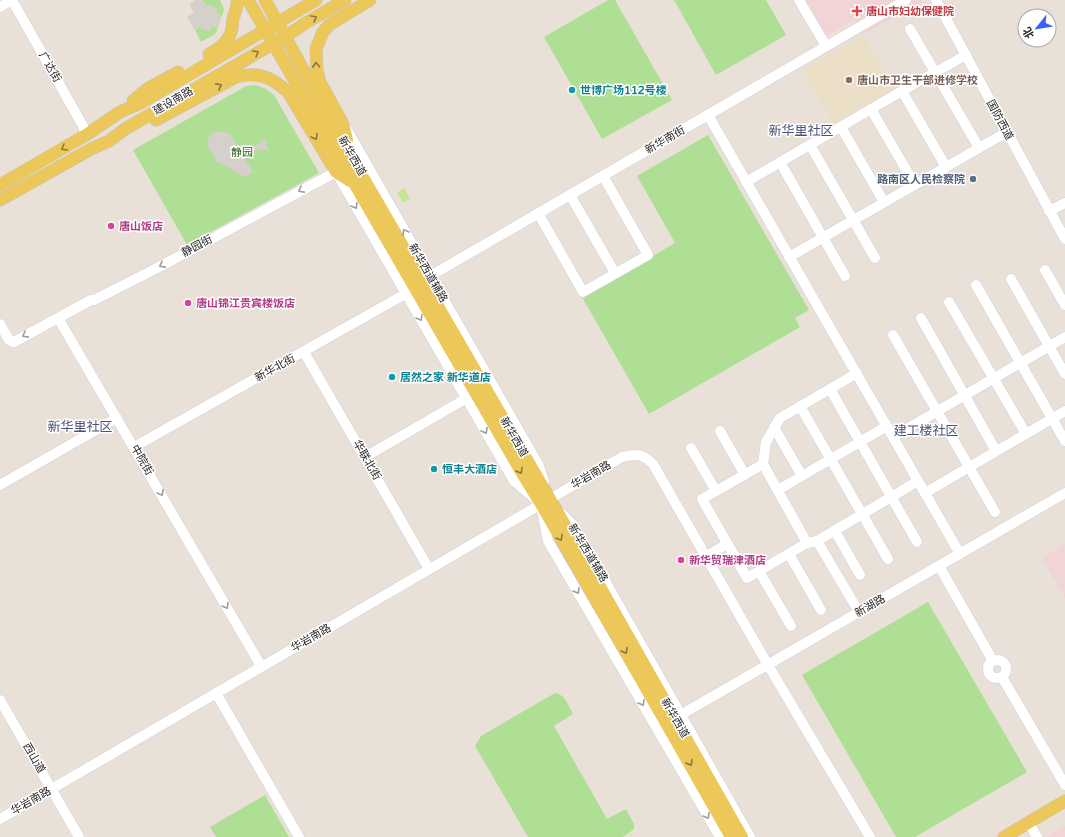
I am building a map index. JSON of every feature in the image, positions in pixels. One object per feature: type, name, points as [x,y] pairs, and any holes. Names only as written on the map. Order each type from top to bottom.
[{"type":"main road","points":[[120,112],[147,89],[218,49],[226,42],[232,28],[232,20],[238,6],[237,0]]},
{"type":"main road","name":"新华西道","points":[[248,0],[353,183],[418,284]]},
{"type":"main road","name":"新华西道","points":[[265,0],[349,153],[418,284],[545,502],[731,837]]},
{"type":"main road","name":"建设南路","points":[[0,184],[86,135],[120,112],[141,103],[316,0]]},
{"type":"main road","name":"建设南路","points":[[0,200],[91,149],[109,141],[125,129],[285,37],[345,0]]},
{"type":"main road","points":[[349,153],[343,124],[320,82],[317,71],[316,49],[323,32],[329,25],[370,0]]},
{"type":"main road","points":[[109,141],[147,125],[236,77],[246,74],[254,74],[277,82],[288,92],[336,172],[353,183]]},
{"type":"main road","name":"新华西道","points":[[545,502],[678,717],[742,837]]},
{"type":"main road","points":[[1004,837],[1065,802]]},
{"type":"street","points":[[0,7],[12,0]]},
{"type":"street","name":"广达街","points":[[12,0],[83,126],[86,135]]},
{"type":"street","points":[[799,0],[826,46]]},
{"type":"street","name":"新华南街","points":[[418,284],[906,0]]},
{"type":"street","name":"国防西道","points":[[936,0],[1065,239]]},
{"type":"street","points":[[910,29],[979,148]]},
{"type":"street","points":[[746,182],[966,55]]},
{"type":"street","points":[[902,91],[946,167]]},
{"type":"street","points":[[871,109],[914,185]]},
{"type":"street","points":[[708,115],[960,554]]},
{"type":"street","name":"新华西道辅路","points":[[343,124],[418,284],[467,398],[514,481],[545,502]]},
{"type":"street","points":[[841,127],[884,202]]},
{"type":"street","points":[[790,257],[1007,132]]},
{"type":"street","points":[[810,145],[875,258]]},
{"type":"street","points":[[780,162],[845,276]]},
{"type":"street","name":"新华西道辅路","points":[[336,172],[418,284]]},
{"type":"street","name":"静园街","points":[[58,318],[161,266],[336,172]]},
{"type":"street","points":[[538,213],[583,292],[648,255],[603,176]]},
{"type":"street","points":[[570,195],[615,273]]},
{"type":"street","points":[[1049,211],[1065,203]]},
{"type":"street","points":[[1045,270],[1065,305]]},
{"type":"street","points":[[1011,279],[1065,374]]},
{"type":"street","name":"新华北街","points":[[134,447],[304,352],[418,284]]},
{"type":"street","points":[[976,285],[1065,440]]},
{"type":"street","points":[[949,302],[1026,434]]},
{"type":"street","points":[[0,324],[9,340],[14,342],[58,318]]},
{"type":"street","name":"中院街","points":[[58,318],[262,666]]},
{"type":"street","points":[[921,318],[996,451]]},
{"type":"street","points":[[893,335],[995,512]]},
{"type":"street","points":[[893,437],[1065,337]]},
{"type":"street","name":"华联北街","points":[[304,352],[429,569]]},
{"type":"street","points":[[856,373],[780,418],[766,442],[763,464],[778,490],[859,612]]},
{"type":"street","points":[[830,389],[917,542]]},
{"type":"street","points":[[365,457],[467,398]]},
{"type":"street","points":[[800,406],[888,559]]},
{"type":"street","points":[[925,493],[1065,411]]},
{"type":"street","points":[[0,485],[117,418]]},
{"type":"street","points":[[778,490],[887,426]]},
{"type":"street","points":[[774,427],[802,476]]},
{"type":"street","points":[[720,431],[745,474]]},
{"type":"street","points":[[691,448],[716,491]]},
{"type":"street","name":"华岩南路","points":[[0,819],[622,457],[638,454],[647,458],[653,464],[705,557]]},
{"type":"street","points":[[763,464],[702,499],[747,578],[789,554],[835,531],[918,481]]},
{"type":"street","name":"新湖路","points":[[678,717],[1065,493]]},
{"type":"street","points":[[545,502],[548,541],[720,837]]},
{"type":"street","points":[[835,531],[860,575]]},
{"type":"street","points":[[728,544],[705,557],[870,837]]},
{"type":"street","points":[[789,554],[821,610]]},
{"type":"street","points":[[939,566],[994,661],[989,665],[990,674],[994,678],[1002,677],[1065,786]]},
{"type":"street","points":[[759,571],[792,626]]},
{"type":"street","points":[[216,693],[299,837]]},
{"type":"street","name":"西山道","points":[[0,700],[79,837]]},
{"type":"street","points":[[678,717],[750,837]]},
{"type":"street","points":[[1029,823],[1037,837]]},
{"type":"shaded area","points":[[196,0],[202,0],[206,6],[209,5],[217,8],[216,14],[222,16],[218,28],[212,26],[210,31],[202,30],[200,27],[195,30],[187,17],[194,13],[189,4]]},
{"type":"shaded area","name":"唐山市妇幼保健院","points":[[803,0],[921,0],[922,2],[863,35],[854,20],[824,37]]},
{"type":"shaded area","name":"唐山市卫生干部进修学校","points":[[863,35],[896,91],[834,126],[802,70]]},
{"type":"shaded area","points":[[216,131],[230,133],[239,151],[251,168],[251,174],[244,177],[219,162],[214,161],[216,158],[208,148],[207,141],[211,134]]},
{"type":"shaded area","points":[[266,138],[266,144],[269,151],[264,149],[254,151],[249,159],[240,143],[247,147],[255,146]]},
{"type":"shaded area","points":[[1065,544],[1065,598],[1042,558]]},
{"type":"shaded area","points":[[1065,826],[1065,837],[1046,837]]},
{"type":"green space","points":[[202,0],[220,0],[224,9],[222,16],[210,10]]},
{"type":"green space","points":[[608,0],[615,0],[672,100],[602,139],[544,37]]},
{"type":"green space","points":[[674,0],[766,0],[786,35],[716,75]]},
{"type":"green space","points":[[212,26],[218,28],[215,34],[201,42],[195,30],[200,27]]},
{"type":"green space","name":"静园","points":[[256,85],[266,89],[274,95],[319,173],[187,245],[133,150],[246,86]]},
{"type":"green space","points":[[708,135],[809,310],[795,318],[800,327],[649,414],[582,297],[675,243],[637,176]]},
{"type":"green space","points":[[404,188],[410,199],[403,203],[397,193]]},
{"type":"green space","points":[[928,602],[1027,772],[915,837],[896,837],[802,675]]},
{"type":"green space","points":[[555,693],[564,698],[573,714],[554,726],[607,819],[626,809],[634,824],[634,829],[623,837],[528,837],[475,746],[481,736]]},
{"type":"green space","points":[[265,795],[289,837],[216,837],[210,827]]},
{"type":"place","name":"唐山市妇幼保健院","points":[[857,11]]},
{"type":"place","name":"唐山市卫生干部进修学校","points":[[849,80]]},
{"type":"place","name":"世博广场112号楼","points":[[572,90]]},
{"type":"place","name":"路南区人民检察院","points":[[973,179]]},
{"type":"place","name":"唐山饭店","points":[[111,226]]},
{"type":"place","name":"唐山锦江贵宾楼饭店","points":[[188,303]]},
{"type":"place","name":"居然之家 新华道店","points":[[392,377]]},
{"type":"place","name":"恒丰大酒店","points":[[434,469]]},
{"type":"place","name":"新华贸瑞津酒店","points":[[681,560]]},
{"type":"district","name":"新华里社区","points":[[801,131]]},
{"type":"district","name":"新华里社区","points":[[80,427]]},
{"type":"district","name":"建工楼社区","points":[[926,431]]}]
